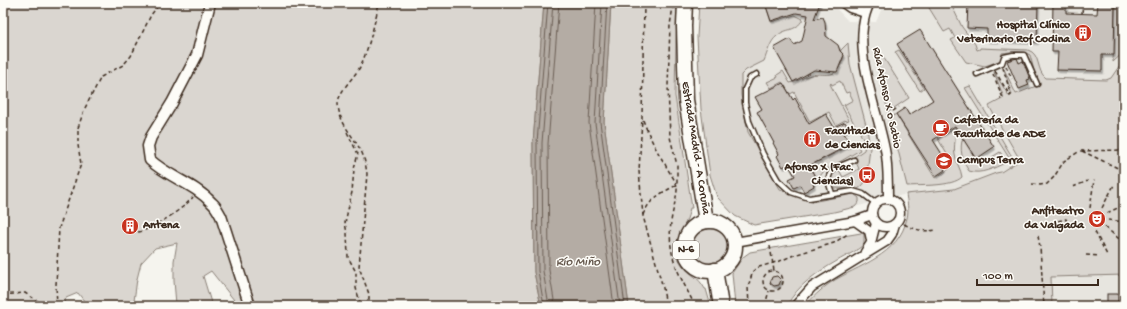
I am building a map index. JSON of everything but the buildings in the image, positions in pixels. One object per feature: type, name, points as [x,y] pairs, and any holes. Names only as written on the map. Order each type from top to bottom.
[{"type":"highway","name":"Estrada Madrid - A Coruña","points":[[685,3],[684,26],[686,100],[706,221]]},
{"type":"highway","name":"Estrada Madrid - A Coruña","points":[[715,270],[708,271],[701,269],[690,260],[686,254],[686,239],[689,233],[699,223],[706,221],[719,222],[725,226],[733,236],[735,242]]},
{"type":"highway","points":[[721,306],[715,270],[726,265],[731,260],[735,248],[735,242]]},
{"type":"street","points":[[210,3],[196,55],[172,103],[150,137],[148,146],[150,160],[159,169],[197,191],[212,203],[221,216],[250,306]]},
{"type":"street","points":[[843,3],[850,8],[865,13]]},
{"type":"street","name":"Rúa Afonso X o Sabio","points":[[870,3],[865,13],[862,34],[863,53],[886,155],[888,198]]},
{"type":"street","points":[[796,306],[812,287],[887,241],[892,234],[895,224],[900,216],[899,207],[888,198],[883,198],[875,203],[872,215],[876,223],[882,227],[888,227],[895,224]]},
{"type":"street","points":[[735,242],[855,221],[872,215]]},
{"type":"street","points":[[855,221],[869,231],[871,243]]},
{"type":"street","points":[[861,257],[871,243],[876,223]]},
{"type":"lane","points":[[978,74],[1002,63],[1004,57],[1024,55],[1037,84]]},
{"type":"lane","points":[[758,74],[750,78],[745,89],[745,103],[749,121],[763,154],[778,180],[791,192],[809,198],[853,191],[863,194],[875,203]]},
{"type":"lane","points":[[832,194],[828,185],[827,177],[831,171],[854,160]]},
{"type":"path","points":[[57,306],[56,286],[59,228],[81,164],[78,145],[78,128],[84,110],[101,77],[123,65],[131,56],[149,20],[160,3]]},
{"type":"path","points":[[365,306],[369,300],[369,294],[359,267],[367,174],[366,163],[359,147],[347,131],[340,116],[338,102],[344,89],[361,65],[375,23],[379,3]]},
{"type":"path","points":[[644,3],[642,118],[639,172],[643,216],[663,288],[666,306]]},
{"type":"path","points":[[674,3],[670,25],[668,86],[670,137],[677,165],[677,185],[672,211],[670,238],[674,262],[695,306]]},
{"type":"path","points":[[1082,14],[1083,3]]},
{"type":"path","points":[[1000,98],[1003,98],[992,71],[994,70],[1010,96],[1011,95],[1003,67],[1006,65],[1012,79]]},
{"type":"path","points":[[887,115],[899,107]]},
{"type":"path","points":[[642,118],[649,137],[677,185]]},
{"type":"path","points":[[344,124],[347,134],[358,154],[345,223],[348,257],[356,272],[356,288],[361,306]]},
{"type":"path","points":[[1080,150],[1124,171]]},
{"type":"path","points":[[1032,184],[1047,184],[1054,177],[1064,161],[1080,150],[1124,150]]},
{"type":"path","points":[[1090,208],[1094,180]]},
{"type":"path","points":[[1073,187],[1088,181]]},
{"type":"path","points":[[643,216],[647,206],[658,195],[677,185]]},
{"type":"path","points":[[1102,208],[1114,185]]},
{"type":"path","points":[[138,232],[144,232],[170,216],[190,202],[197,191]]},
{"type":"path","points":[[1107,213],[1124,205]]},
{"type":"path","points":[[1058,221],[1066,219],[1068,229],[1059,230]]},
{"type":"path","points":[[1108,220],[1124,222]]},
{"type":"path","points":[[904,224],[925,232],[937,230]]},
{"type":"path","points":[[1106,227],[1124,243]]},
{"type":"path","points":[[1095,232],[1107,255]]},
{"type":"path","points":[[749,306],[748,287],[753,271],[759,267],[780,261],[794,254],[834,243],[847,233]]},
{"type":"path","points":[[1038,236],[1044,306]]},
{"type":"path","points":[[770,246],[774,271]]},
{"type":"path","points":[[1086,255],[1100,256]]},
{"type":"path","points":[[771,271],[774,271],[781,274],[784,280],[780,290],[773,292],[769,291],[765,287],[763,280],[766,275],[771,271]]},
{"type":"path","points":[[767,306],[769,291]]},
{"type":"path","points":[[3,295],[25,293],[45,306]]},
{"type":"shaded area","points":[[3,3],[544,3],[533,143],[534,272],[541,306],[236,306],[234,300],[211,271],[203,276],[212,306],[177,306],[174,281],[174,261],[177,243],[155,248],[141,263],[134,301],[130,306],[88,306],[78,293],[66,298],[63,306],[3,306]]},
{"type":"shaded area","points":[[611,3],[678,3],[675,96],[692,208],[690,208],[679,237],[677,251],[683,266],[706,289],[711,306],[629,306],[604,122]]},
{"type":"shaded area","points":[[699,3],[765,3],[771,22],[795,15],[803,19],[797,26],[781,33],[775,38],[764,61],[746,70],[741,75],[741,95],[748,132],[780,189],[811,202],[854,194],[859,198],[859,202],[855,207],[834,212],[754,225],[735,216],[717,197],[710,175],[701,109],[697,37]]},
{"type":"shaded area","name":"Campus Terra","points":[[765,3],[831,3],[848,21],[876,22],[884,3],[1124,3],[1124,306],[805,306],[816,294],[830,283],[882,255],[896,243],[907,219],[907,194],[834,212],[824,199],[811,202],[780,189],[748,132],[741,95],[740,75],[746,70],[764,61],[769,48],[777,36]]},
{"type":"shaded area","points":[[926,3],[951,4],[962,27],[975,44],[977,50],[980,48],[1028,50],[1032,52],[1037,59],[1043,75],[1046,78],[1106,80],[1111,78],[1124,59],[1124,275],[1051,277],[1052,306],[805,306],[816,294],[830,283],[865,265],[887,251],[896,242],[903,231],[907,218],[908,209],[906,194],[954,189],[1001,172],[1020,160],[989,106],[1004,98],[994,72],[1009,96],[1012,95],[1004,69],[1016,94],[1039,85],[1030,55],[1020,52],[1002,53],[1002,60],[985,66],[966,62],[951,40],[955,38],[950,29],[944,32]]},
{"type":"shaded area","points":[[1115,3],[1124,3],[1124,52],[1113,62]]},
{"type":"shaded area","points":[[848,43],[850,64],[866,125],[857,129],[844,105],[853,100],[849,92],[846,93],[840,81],[832,85],[831,83],[830,84],[849,120],[845,120],[836,125],[829,112],[810,122],[794,92],[790,94],[782,82],[771,88],[767,82],[778,77],[777,75],[783,71],[790,83],[811,75],[832,74],[838,69],[843,59],[844,55],[840,51]]},
{"type":"shaded area","points":[[899,50],[924,88],[920,91],[895,52]]},
{"type":"shaded area","points":[[882,55],[909,98],[888,112],[876,60]]},
{"type":"shaded area","points":[[970,86],[1014,160],[1011,161],[965,88]]},
{"type":"shaded area","points":[[896,114],[935,178],[949,169],[951,161],[938,139],[955,128],[955,155],[962,177],[944,184],[907,186],[890,118]]},
{"type":"shaded area","points":[[867,129],[870,148],[866,181],[858,189],[834,188],[830,179],[831,175],[839,170],[843,177],[859,169],[854,157],[864,150],[865,144],[860,133]]},
{"type":"shaded area","points":[[963,137],[981,164],[1000,152],[1005,159],[1005,163],[983,172],[969,171],[962,155],[961,146]]},
{"type":"shaded area","points":[[856,143],[860,150],[824,171],[817,180],[809,166]]},
{"type":"shaded area","points":[[714,228],[723,233],[727,239],[727,253],[723,259],[714,264],[706,264],[697,259],[693,253],[692,242],[697,233],[703,229]]},
{"type":"shaded area","points":[[861,233],[864,234],[864,244],[861,247],[830,265],[802,285],[791,298],[787,306],[735,306],[732,273],[743,257],[750,252]]},
{"type":"water","name":"Río Miño","points":[[544,3],[611,3],[604,122],[629,306],[541,306],[534,272],[533,143]]},
{"type":"place","name":"Hospital Clínico Veterinario Rof Codina","points":[[1083,33]]},
{"type":"place","name":"Cafetería da Facultade de ADE","points":[[941,128]]},
{"type":"place","name":"Facultade de Ciencias","points":[[812,139]]},
{"type":"place","name":"Campus Terra","points":[[944,161]]},
{"type":"place","name":"Afonso X (Fac. Ciencias)","points":[[867,175]]},
{"type":"place","name":"Anfiteatro da Valgada","points":[[1097,219]]},
{"type":"place","name":"Antena","points":[[130,226]]}]
